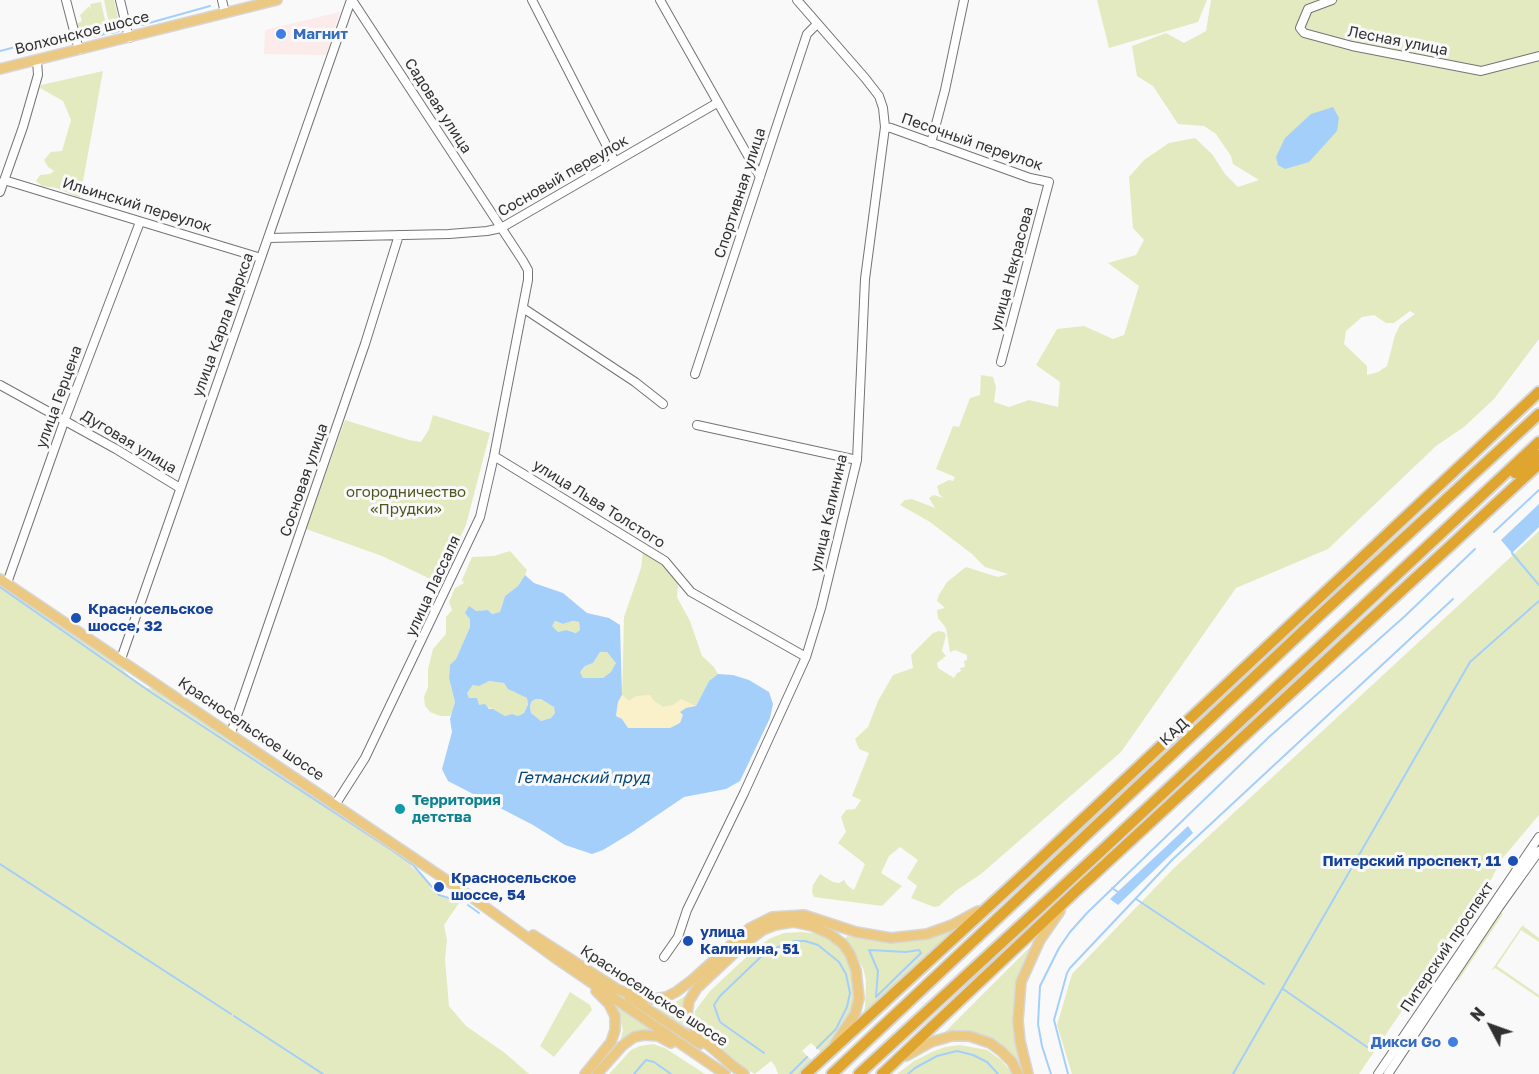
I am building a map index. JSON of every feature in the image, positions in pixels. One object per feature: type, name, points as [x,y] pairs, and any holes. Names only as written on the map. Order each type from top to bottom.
[{"type":"highway","points":[[806,1074],[1024,874],[1539,392]]},
{"type":"highway","name":"КАД","points":[[832,1074],[1318,616],[1539,414]]},
{"type":"highway","points":[[859,1074],[1539,442]]},
{"type":"highway","points":[[1471,506],[1539,455]]},
{"type":"highway","points":[[882,1074],[1075,892],[1539,464]]},
{"type":"highway","points":[[1196,713],[1318,616]]},
{"type":"main road","name":"Волхонское шоссе","points":[[0,69],[277,0]]},
{"type":"main road","name":"Красносельское шоссе","points":[[4,581],[484,906],[744,1074]]},
{"type":"main road","points":[[614,988],[638,997],[654,999],[666,997],[692,980],[744,933],[772,917],[804,915],[856,932],[891,938],[927,934],[970,917],[1024,874]]},
{"type":"main road","points":[[1028,1074],[1018,1021],[1021,982],[1040,940],[1075,892]]},
{"type":"main road","name":"Красносельское шоссе","points":[[484,906],[554,957],[725,1074]]},
{"type":"main road","points":[[734,1067],[697,1035],[687,1014],[689,1001],[697,988],[744,944],[763,930],[793,922],[812,926],[830,934],[843,944],[856,970],[859,998],[855,1014],[831,1050]]},
{"type":"main road","points":[[554,957],[598,993],[609,1004],[615,1016],[615,1030],[611,1042],[585,1074]]},
{"type":"main road","points":[[597,1074],[622,1046],[634,1037],[644,1035],[658,1036],[702,1058]]},
{"type":"main road","points":[[893,1064],[931,1042],[952,1036],[969,1036],[990,1043],[1001,1051],[1012,1062],[1018,1074]]},
{"type":"street","points":[[66,0],[79,50]]},
{"type":"street","points":[[120,0],[129,38]]},
{"type":"street","points":[[222,0],[225,13]]},
{"type":"street","name":"Садовая улица","points":[[351,0],[501,228]]},
{"type":"street","name":"улица Карла Маркса","points":[[121,659],[351,0]]},
{"type":"street","points":[[532,0],[615,162]]},
{"type":"street","points":[[660,0],[760,177]]},
{"type":"street","name":"улица Калинина","points":[[664,957],[678,937],[687,910],[806,657],[821,608],[857,460],[866,279],[885,127],[883,108],[879,96],[796,0]]},
{"type":"street","points":[[931,143],[964,0]]},
{"type":"street","name":"Лесная улица","points":[[1332,0],[1308,9],[1300,28],[1304,33],[1352,46],[1481,71],[1539,56]]},
{"type":"street","name":"Спортивная улица","points":[[695,374],[807,34],[817,24]]},
{"type":"street","points":[[0,192],[38,75],[36,60]]},
{"type":"street","name":"Сосновый переулок","points":[[268,238],[399,235],[487,231],[501,228],[717,103]]},
{"type":"street","name":"Песочный переулок","points":[[885,127],[1030,178],[1049,182]]},
{"type":"street","name":"Ильинский переулок","points":[[4,180],[261,258]]},
{"type":"street","name":"улица Некрасова","points":[[1000,362],[1049,182]]},
{"type":"street","name":"улица Герцена","points":[[4,581],[140,222]]},
{"type":"street","name":"улица Лассаля","points":[[335,805],[365,758],[480,517],[528,280],[528,270],[501,228]]},
{"type":"street","name":"Сосновая улица","points":[[231,733],[345,404],[399,235]]},
{"type":"street","points":[[523,308],[635,382],[663,404]]},
{"type":"street","name":"Дуговая улица","points":[[0,385],[65,419],[180,488]]},
{"type":"street","points":[[697,425],[857,460]]},
{"type":"street","name":"улица Льва Толстого","points":[[494,456],[665,561],[691,592],[806,657]]},
{"type":"street","name":"Питерский проспект","points":[[1378,1074],[1539,837]]},
{"type":"street","name":"Питерский проспект","points":[[1388,1074],[1539,851]]},
{"type":"shaded area","points":[[340,12],[326,55],[264,54],[265,30]]},
{"type":"green space","points":[[104,0],[114,0],[119,22],[109,24]]},
{"type":"green space","points":[[1097,0],[1207,0],[1198,22],[1109,48]]},
{"type":"green space","points":[[1211,0],[1539,0],[1539,339],[1494,399],[1464,427],[1436,446],[1328,549],[1236,588],[1121,752],[981,874],[957,890],[939,906],[934,907],[911,898],[917,886],[907,878],[918,860],[900,847],[889,856],[881,873],[902,886],[882,906],[814,897],[813,885],[820,874],[833,882],[839,883],[844,880],[854,890],[865,864],[838,843],[846,832],[841,817],[846,810],[855,809],[861,800],[852,796],[869,753],[859,749],[855,739],[868,727],[878,701],[893,675],[913,668],[911,655],[933,633],[939,631],[946,635],[942,651],[946,656],[937,663],[938,668],[954,678],[961,671],[960,668],[965,667],[964,661],[967,660],[967,655],[955,650],[950,652],[946,628],[938,618],[937,610],[945,608],[937,601],[939,595],[947,582],[966,567],[998,577],[1008,574],[985,567],[972,554],[930,522],[900,505],[905,500],[912,499],[935,508],[929,498],[934,495],[943,498],[937,486],[949,480],[953,481],[955,477],[936,469],[953,426],[959,427],[970,398],[980,395],[981,375],[993,377],[996,387],[994,402],[1009,407],[1029,400],[1058,407],[1060,382],[1036,365],[1057,329],[1084,326],[1113,339],[1124,335],[1139,286],[1108,263],[1136,255],[1144,240],[1133,228],[1129,177],[1144,160],[1169,143],[1195,138],[1212,154],[1225,174],[1238,187],[1259,180],[1233,164],[1231,156],[1216,134],[1204,126],[1178,124],[1153,86],[1137,76],[1132,46],[1166,33],[1184,43],[1206,31]],"holes":[[[1410,311],[1415,314],[1400,325],[1387,366],[1367,375],[1367,366],[1344,344],[1346,331],[1362,317],[1374,315],[1386,323],[1394,323]]]},
{"type":"green space","points":[[101,2],[106,35],[95,38],[78,33],[76,24],[82,21],[80,15],[89,6],[91,10],[90,4]]},
{"type":"green space","points":[[103,71],[80,198],[56,188],[42,186],[36,181],[40,175],[54,171],[44,160],[51,152],[62,151],[71,120],[63,101],[40,88],[41,85]]},
{"type":"green space","name":"огородничество «Прудки»","points":[[433,415],[490,433],[466,525],[439,583],[382,556],[306,529],[345,420],[421,442],[429,429]]},
{"type":"green space","points":[[1539,531],[1539,815],[1501,860],[1492,878],[1359,1074],[1072,1074],[1057,1025],[1072,974],[1174,868]]},
{"type":"green space","points":[[510,551],[527,570],[525,575],[518,586],[505,596],[500,612],[492,614],[488,610],[476,611],[470,619],[470,627],[456,659],[450,666],[449,678],[455,702],[453,711],[450,716],[440,716],[430,712],[425,706],[424,697],[428,687],[428,669],[433,649],[446,634],[446,617],[452,610],[449,602],[455,588],[464,583],[462,580],[472,557],[494,556]]},
{"type":"green space","points":[[643,551],[657,558],[673,572],[678,584],[677,597],[690,621],[702,656],[718,674],[709,681],[696,706],[687,703],[663,707],[655,702],[629,701],[622,695],[624,617],[641,568]]},
{"type":"green space","points":[[0,584],[119,665],[129,676],[147,688],[154,689],[409,860],[411,866],[439,896],[459,903],[444,925],[447,940],[445,959],[449,1006],[466,1026],[505,1053],[529,1074],[0,1074]]},
{"type":"green space","points":[[555,621],[563,624],[579,622],[580,630],[577,633],[566,630],[558,632],[551,626]]},
{"type":"green space","points":[[600,652],[607,652],[617,663],[611,673],[603,678],[583,678],[580,672],[585,666],[593,663]]},
{"type":"green space","points":[[489,681],[504,683],[514,692],[527,698],[528,703],[524,713],[518,716],[512,714],[505,716],[469,698],[467,693],[473,685]]},
{"type":"green space","points":[[536,699],[541,699],[555,707],[555,713],[551,718],[541,721],[531,713],[530,706]]},
{"type":"green space","points":[[1500,912],[1503,914],[1458,981],[1455,980]]},
{"type":"green space","points":[[1524,923],[1523,926],[1539,938],[1539,942],[1521,930],[1497,966],[1539,995],[1539,998],[1495,968],[1491,971]]},
{"type":"green space","points":[[953,931],[955,934],[860,1022],[865,1008],[866,980],[863,968],[845,940],[847,936],[886,942],[905,942]]},
{"type":"green space","points":[[784,933],[820,934],[835,943],[847,959],[855,980],[856,998],[851,1012],[831,1045],[822,1053],[811,1043],[802,1051],[813,1061],[799,1074],[778,1074],[771,1061],[755,1074],[740,1066],[706,1038],[694,1021],[695,1011],[710,991],[757,947]]},
{"type":"green space","points":[[1036,941],[1019,984],[1018,1062],[992,1042],[942,1035]]},
{"type":"green space","points":[[570,992],[590,1005],[592,1010],[554,1057],[540,1046]]},
{"type":"green space","points":[[687,996],[683,1014],[688,1034],[652,1009],[671,1005]]},
{"type":"green space","points":[[619,1005],[655,1032],[618,1047],[623,1031],[618,1011]]},
{"type":"green space","points":[[653,1044],[665,1048],[705,1074],[609,1074],[631,1050]]},
{"type":"green space","points":[[960,1045],[987,1050],[1001,1060],[1013,1074],[897,1074],[914,1061],[932,1052]]},
{"type":"sand","points":[[622,695],[629,701],[636,696],[650,695],[663,707],[673,705],[681,699],[696,706],[681,713],[683,715],[681,723],[670,728],[628,728],[622,719],[616,716],[618,702]]},
{"type":"water","points":[[1333,107],[1339,118],[1337,131],[1309,162],[1285,169],[1278,165],[1276,157],[1285,138],[1311,114]]},
{"type":"water","points":[[1539,504],[1539,527],[1512,553],[1501,540]]},
{"type":"water","name":"Гетманский пруд","points":[[525,575],[534,583],[563,593],[587,613],[609,618],[620,625],[622,695],[618,702],[616,716],[622,719],[628,728],[670,728],[680,723],[683,715],[680,712],[696,706],[709,681],[718,674],[733,675],[749,680],[769,692],[773,704],[770,718],[740,781],[726,789],[684,797],[631,833],[592,854],[565,845],[533,825],[448,781],[442,769],[452,732],[450,719],[455,702],[449,678],[450,665],[456,659],[470,627],[470,619],[465,613],[469,606],[476,611],[488,610],[492,614],[500,612],[505,596],[518,586]],"holes":[[[555,621],[563,624],[573,621],[579,622],[580,630],[576,633],[566,630],[558,632],[552,626]],[[600,652],[607,652],[616,663],[611,672],[603,678],[583,678],[580,672],[585,666],[593,663]],[[489,681],[504,683],[508,689],[527,698],[528,704],[524,713],[518,716],[512,714],[505,716],[489,709],[485,704],[479,705],[477,698],[469,698],[467,693],[473,685],[479,686]],[[541,699],[554,707],[555,713],[551,718],[541,721],[531,713],[532,701]]]},
{"type":"water","points":[[1188,826],[1193,833],[1118,905],[1110,899]]},
{"type":"waterway","points":[[142,25],[210,6]]},
{"type":"waterway","points":[[77,31],[87,29],[95,35],[106,34]]},
{"type":"waterway","points":[[112,33],[119,31]]},
{"type":"waterway","points":[[0,51],[65,34]]},
{"type":"waterway","points":[[1494,532],[1539,490]]},
{"type":"waterway","points":[[1051,1074],[1038,1024],[1040,986],[1059,948],[1070,932],[1269,737],[1405,616],[1475,549]]},
{"type":"waterway","points":[[1512,553],[1539,585]]},
{"type":"waterway","points":[[0,587],[152,693],[390,849],[413,865],[439,895],[455,900]]},
{"type":"waterway","points":[[1068,1074],[1054,1020],[1070,968],[1173,859],[1453,599]]},
{"type":"waterway","points":[[1233,1074],[1470,662],[1539,601]]},
{"type":"waterway","points":[[0,864],[231,1014]]},
{"type":"waterway","points":[[1112,888],[1118,892]]},
{"type":"waterway","points":[[1136,899],[1264,984]]},
{"type":"waterway","points":[[468,905],[479,913]]},
{"type":"waterway","points":[[764,1053],[720,1022],[714,1005],[720,996],[767,951],[795,941],[818,945],[839,962],[846,974],[850,993],[847,1007],[836,1029],[817,1048]]},
{"type":"waterway","points":[[869,950],[906,952],[919,950],[921,953],[876,997],[878,971],[869,950]]},
{"type":"waterway","points":[[1283,989],[1367,1047]]},
{"type":"waterway","points":[[234,1016],[323,1074]]},
{"type":"waterway","points":[[908,1074],[937,1056],[957,1051],[987,1062],[998,1074]]},
{"type":"waterway","points":[[790,1074],[807,1057]]},
{"type":"waterway","points":[[634,1074],[646,1060],[654,1062],[671,1074]]},
{"type":"place","name":"Магнит","points":[[281,34]]},
{"type":"place","name":"Красносельское шоссе, 32","points":[[76,618]]},
{"type":"place","name":"Территория детства","points":[[400,809]]},
{"type":"place","name":"Питерский проспект, 11","points":[[1513,861]]},
{"type":"place","name":"Красносельское шоссе, 54","points":[[439,887]]},
{"type":"place","name":"улица Калинина, 51","points":[[688,941]]},
{"type":"place","name":"Дикси Go","points":[[1453,1042]]}]
